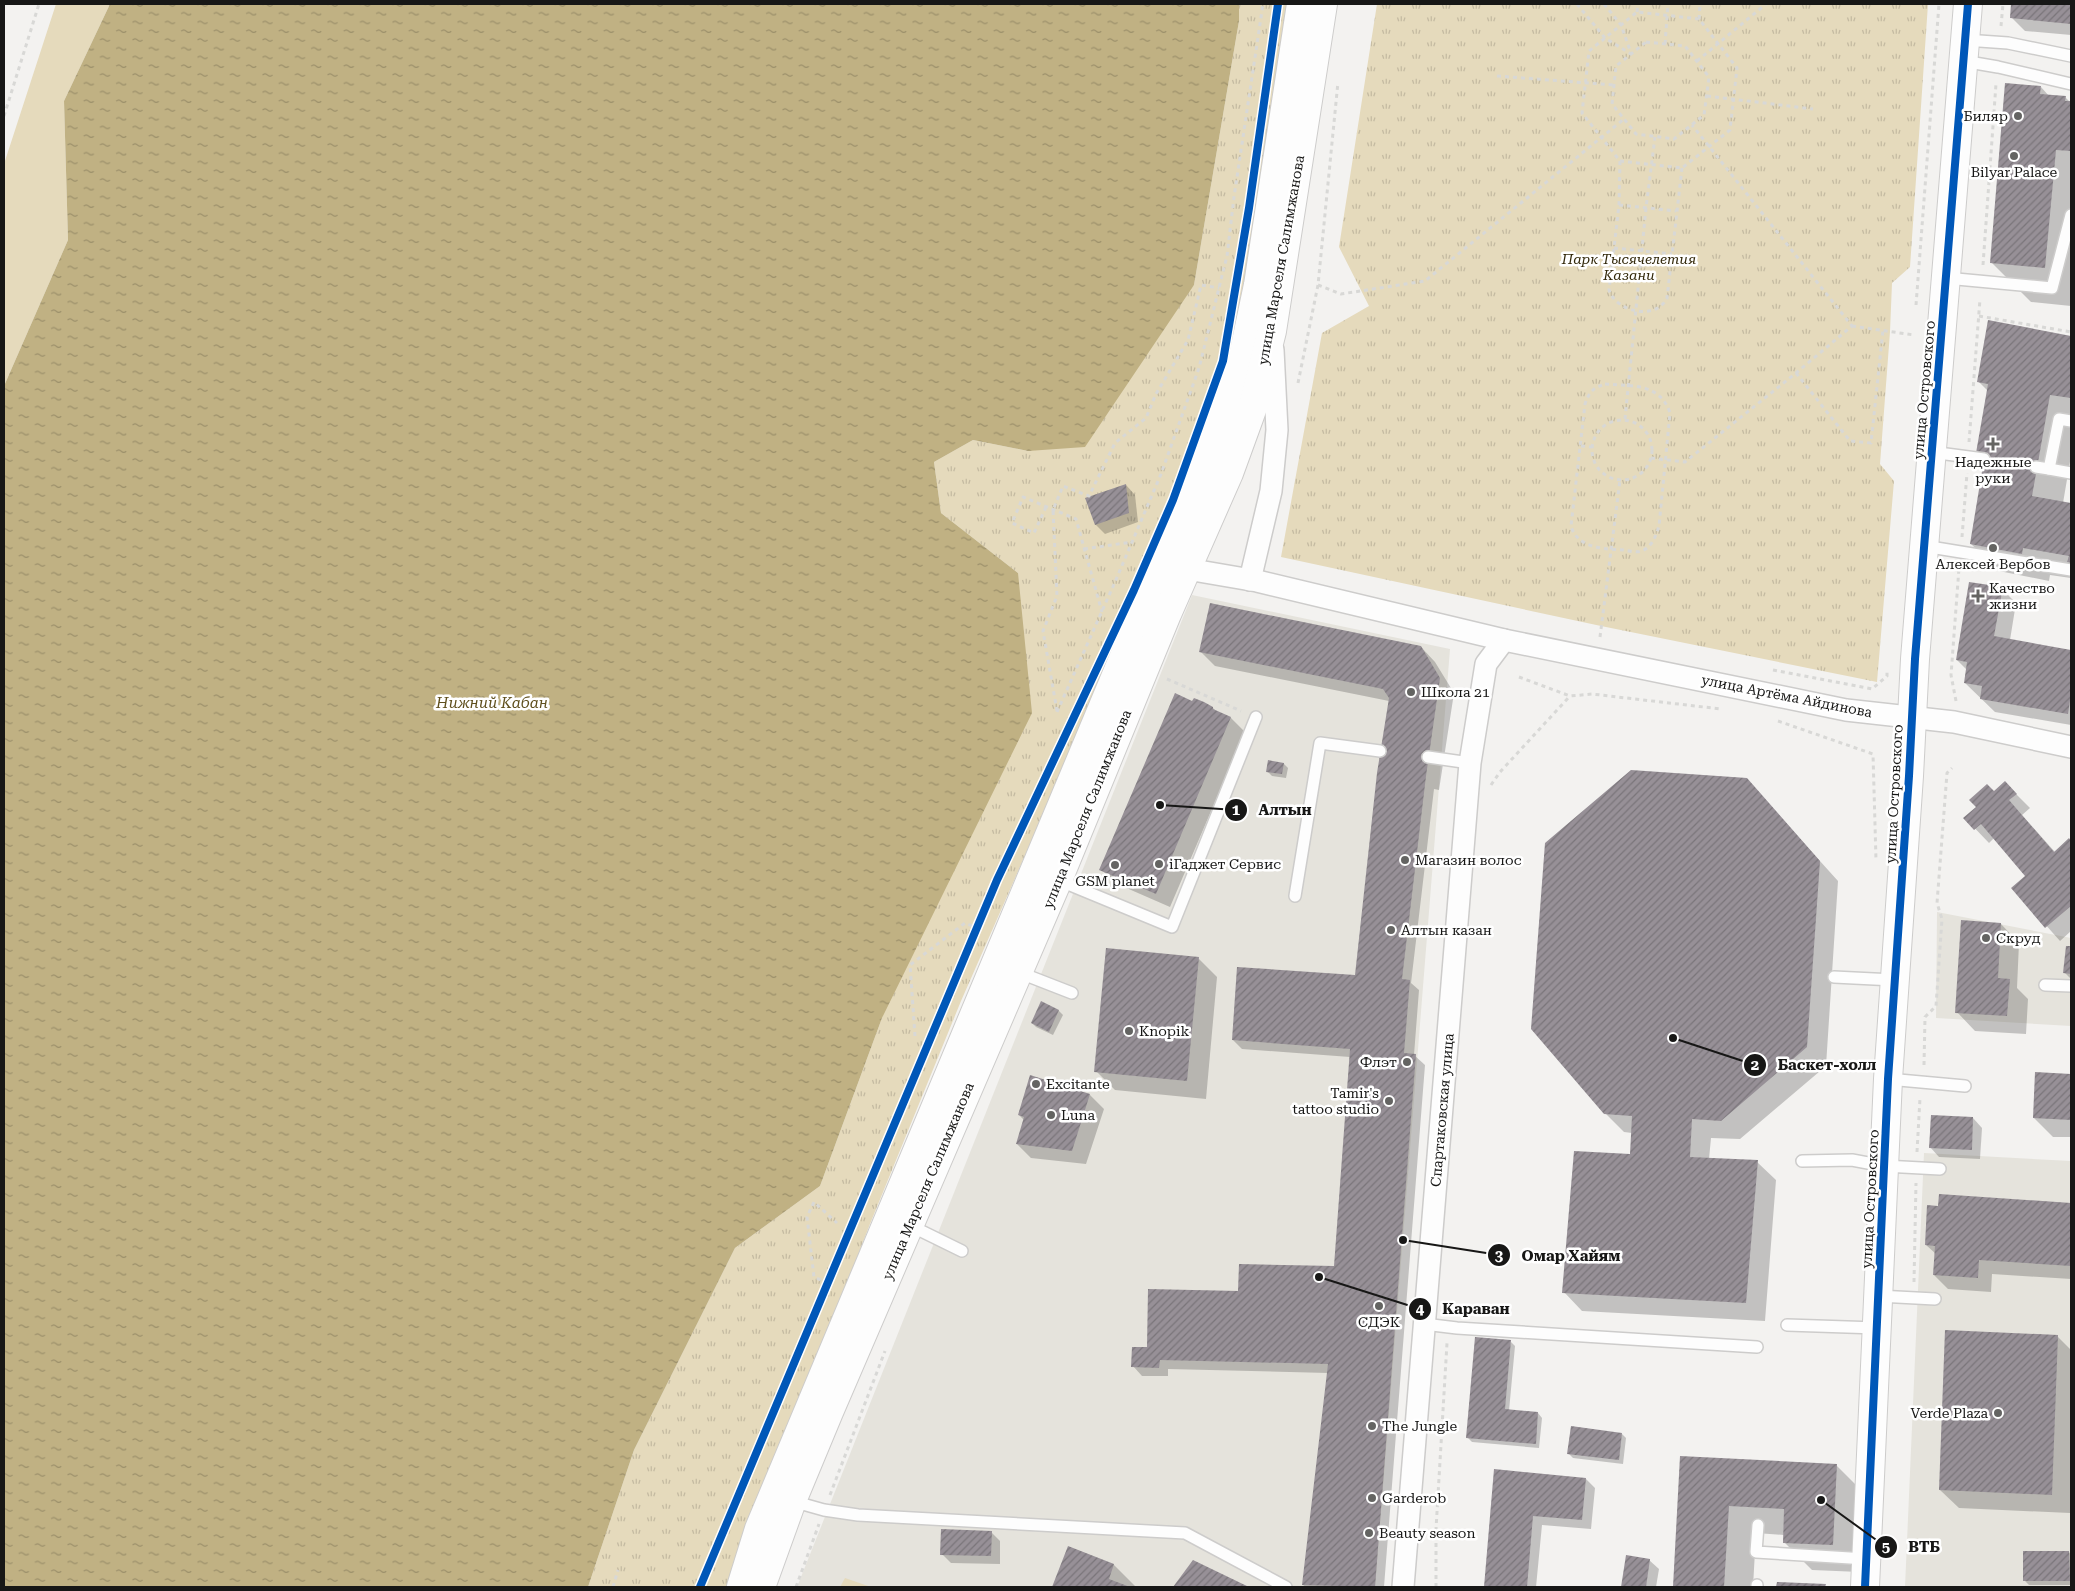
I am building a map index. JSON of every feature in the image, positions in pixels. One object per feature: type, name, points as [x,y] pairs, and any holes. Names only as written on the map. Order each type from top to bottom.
[{"type":"main road","points":[[741,1587],[759,1529],[1217,434],[1242,361],[1258,285],[1301,4]]},
{"type":"main road","name":"улица Марселя Салимжанова","points":[[761,1587],[792,1501],[1058,880],[1167,614],[1229,473],[1253,407],[1272,331],[1323,4]]},
{"type":"main road","name":"улица Островского","points":[[1865,1587],[1888,1079],[1911,717],[1968,4]]},
{"type":"street","points":[[1250,580],[1271,491],[1277,430],[1272,331]]},
{"type":"street","name":"улица Артёма Айдинова","points":[[1187,570],[1250,580],[1504,640],[1846,710],[1974,726],[2071,747]]},
{"type":"street","name":"Спартаковская улица","points":[[1402,1587],[1470,763],[1486,664],[1504,640]]},
{"type":"lane","points":[[1964,51],[2000,43],[2071,56]]},
{"type":"lane","points":[[1964,51],[1998,67],[2071,84]]},
{"type":"lane","points":[[1946,278],[2052,288],[2071,216]]},
{"type":"lane","points":[[2049,469],[2059,419],[2071,421]]},
{"type":"lane","points":[[1931,452],[1984,459]]},
{"type":"lane","points":[[2036,467],[2071,473]]},
{"type":"lane","points":[[1924,546],[2071,570]]},
{"type":"lane","points":[[1058,880],[1172,927],[1256,717]]},
{"type":"lane","points":[[1295,896],[1320,743],[1380,751]]},
{"type":"lane","points":[[1428,757],[1470,763]]},
{"type":"lane","points":[[1018,972],[1072,993]]},
{"type":"lane","points":[[1834,976],[1895,980]]},
{"type":"lane","points":[[2045,985],[2071,986]]},
{"type":"lane","points":[[1888,1079],[1965,1086]]},
{"type":"lane","points":[[1802,1161],[1852,1160],[1884,1166],[1940,1169]]},
{"type":"lane","points":[[909,1225],[962,1251]]},
{"type":"lane","points":[[1878,1296],[1935,1299]]},
{"type":"lane","points":[[1424,1324],[1757,1347]]},
{"type":"lane","points":[[1787,1325],[1877,1328]]},
{"type":"lane","points":[[792,1501],[824,1510],[858,1515],[1185,1533],[1286,1587]]},
{"type":"lane","points":[[1758,1525],[1756,1552],[1866,1558]]},
{"type":"path","points":[[4,116],[39,4]]},
{"type":"path","points":[[1219,288],[1201,285],[1188,340],[1156,394],[1146,418],[1115,443],[1089,496],[1063,486],[1053,510],[1057,596],[1043,631],[1057,712],[1161,474],[1199,368],[1219,288],[1227,256],[1263,4]]},
{"type":"path","points":[[1577,4],[1605,38],[1631,54]]},
{"type":"path","points":[[1604,4],[1621,25],[1631,54]]},
{"type":"path","points":[[1638,4],[1637,12],[1588,51],[1582,112],[1620,161],[1619,205],[1609,290],[1614,301],[1620,305],[1647,312],[1664,303],[1667,298],[1682,168]]},
{"type":"path","points":[[1665,44],[1668,4]]},
{"type":"path","points":[[1698,19],[1700,4]]},
{"type":"path","points":[[1697,61],[1766,4]]},
{"type":"path","points":[[1916,306],[1939,4]]},
{"type":"path","points":[[2000,43],[2003,4]]},
{"type":"path","points":[[1620,161],[1682,168],[1730,130],[1734,98],[1737,68],[1698,19],[1637,12]]},
{"type":"path","points":[[1646,42],[1665,44],[1685,46],[1709,77],[1704,115],[1674,139],[1636,134],[1612,104],[1616,66],[1646,42]]},
{"type":"path","points":[[1957,705],[1951,675],[1998,67]]},
{"type":"path","points":[[1497,76],[1614,85]]},
{"type":"path","points":[[1296,393],[1318,285],[1338,81]]},
{"type":"path","points":[[1706,96],[1813,109]]},
{"type":"path","points":[[1318,285],[1341,294],[1425,281],[1624,119]]},
{"type":"path","points":[[1692,125],[1852,326],[1914,335]]},
{"type":"path","points":[[1625,419],[1641,251],[1655,136]]},
{"type":"path","points":[[1619,205],[1676,211]]},
{"type":"path","points":[[1614,248],[1672,254]]},
{"type":"path","points":[[1979,316],[2071,332]]},
{"type":"path","points":[[1913,345],[1915,325]]},
{"type":"path","points":[[1651,458],[1686,462],[1852,326]]},
{"type":"path","points":[[1796,373],[1850,441],[1871,443],[1883,330]]},
{"type":"path","points":[[1605,384],[1627,386],[1653,390],[1666,402],[1670,412],[1659,526],[1656,536],[1649,546],[1641,552],[1593,547],[1582,541],[1573,532],[1571,526],[1585,404],[1588,394],[1594,388],[1605,384]]},
{"type":"path","points":[[1625,419],[1636,423],[1645,430],[1651,440],[1651,458],[1642,472],[1632,478],[1620,480],[1608,476],[1600,469],[1594,459],[1592,447],[1596,436],[1603,426],[1613,421],[1625,419]]},
{"type":"path","points":[[1581,446],[1592,447]]},
{"type":"path","points":[[1600,638],[1620,480]]},
{"type":"path","points":[[1046,507],[1034,533],[1012,523],[1024,497],[1076,519],[1102,612]]},
{"type":"path","points":[[1084,549],[1132,542]]},
{"type":"path","points":[[1872,689],[1887,676],[1888,666]]},
{"type":"path","points":[[1161,677],[1256,717]]},
{"type":"path","points":[[1518,677],[1570,696],[1592,694],[1728,710]]},
{"type":"path","points":[[1490,787],[1500,772],[1570,696]]},
{"type":"path","points":[[1774,719],[1873,754]]},
{"type":"path","points":[[1914,1298],[1918,1113],[1922,1082],[1925,1018],[1936,1006],[1942,919],[1937,903],[1947,773],[1952,768]]},
{"type":"path","points":[[973,937],[980,920]]},
{"type":"path","points":[[915,1036],[910,964],[965,923],[977,928]]},
{"type":"path","points":[[828,1283],[814,1277],[807,1218],[814,1202],[837,1222]]},
{"type":"path","points":[[824,1292],[832,1274]]},
{"type":"path","points":[[1436,1587],[1436,1528],[1448,1327]]},
{"type":"path","points":[[613,1587],[618,1570]]},
{"type":"shaded area","points":[[1192,595],[1450,649],[1375,1587],[797,1587]]},
{"type":"shaded area","points":[[1937,912],[2071,938],[2071,1026],[1936,1018]]},
{"type":"shaded area","points":[[1924,1153],[2071,1161],[2071,1587],[1905,1587]]},
{"type":"green space","points":[[56,4],[110,4],[64,101],[68,240],[4,386],[4,164]]},
{"type":"green space","points":[[1239,4],[1289,4],[1260,211],[1225,366],[1180,503],[961,1001],[870,1224],[730,1587],[588,1587],[634,1450],[735,1248],[820,1186],[882,1018],[1018,573],[941,513],[934,462],[973,440],[1028,451],[1194,285],[1239,21]]},
{"type":"green space","name":"Парк Тысячелетия Казани","points":[[1377,4],[1928,4],[1910,267],[1892,283],[1880,464],[1894,481],[1877,682],[1601,626],[1281,557],[1322,333],[1369,306],[1339,247]]},
{"type":"green space","points":[[845,1578],[871,1587],[840,1587]]},
{"type":"water","name":"Нижний Кабан","points":[[110,4],[1239,4],[1239,21],[1194,285],[1085,447],[1028,451],[973,440],[934,462],[941,513],[1018,573],[1032,713],[882,1018],[820,1186],[735,1248],[634,1450],[588,1587],[4,1587],[4,386],[68,240],[64,101]]},
{"type":"building","points":[[2011,4],[2071,4],[2071,24],[2010,18]]},
{"type":"building","points":[[2005,83],[2041,86],[2040,94],[2066,96],[2065,101],[2071,101],[2071,151],[2056,150],[2045,268],[1990,263]]},
{"type":"building","points":[[1988,320],[2071,336],[2071,398],[2050,395],[2032,496],[2071,503],[2071,563],[2067,562],[2069,556],[2023,548],[2022,554],[1970,544],[1984,459],[1976,453],[1988,384],[1977,382]]},
{"type":"building","points":[[1126,484],[1129,513],[1095,525],[1085,498]]},
{"type":"building","points":[[1969,582],[2003,587],[1994,636],[2071,650],[2071,694],[2068,714],[1980,699],[1982,686],[1964,683],[1967,662],[1956,660]]},
{"type":"building","points":[[1210,603],[1421,646],[1440,678],[1426,776],[1402,979],[1410,980],[1404,1053],[1416,1054],[1375,1587],[1302,1585],[1328,1364],[1160,1360],[1159,1368],[1131,1367],[1132,1347],[1147,1347],[1148,1289],[1238,1291],[1239,1264],[1334,1266],[1350,1049],[1232,1040],[1237,967],[1355,975],[1377,773],[1389,698],[1383,689],[1199,652]]},
{"type":"building","points":[[1175,693],[1192,701],[1194,698],[1204,702],[1213,707],[1213,709],[1231,717],[1156,894],[1099,870]]},
{"type":"building","points":[[1268,760],[1284,763],[1282,774],[1266,772]]},
{"type":"building","points":[[1631,770],[1747,778],[1820,861],[1807,1047],[1721,1121],[1692,1119],[1690,1157],[1758,1160],[1746,1303],[1562,1293],[1574,1151],[1630,1154],[1632,1116],[1604,1114],[1531,1029],[1545,843]]},
{"type":"building","points":[[2005,781],[2017,794],[2009,800],[2054,852],[2069,838],[2071,841],[2071,906],[2045,928],[2011,888],[2025,876],[1981,824],[1974,830],[1963,818],[1976,807],[1969,800],[1987,784],[1994,791]]},
{"type":"building","points":[[1961,920],[2001,923],[1998,978],[2010,979],[2007,1016],[1955,1013]]},
{"type":"building","points":[[2066,946],[2071,946],[2071,974],[2063,973]]},
{"type":"building","points":[[1106,948],[1199,957],[1187,1081],[1094,1072]]},
{"type":"building","points":[[1041,1001],[1059,1010],[1049,1032],[1031,1023]]},
{"type":"building","points":[[2035,1072],[2071,1074],[2071,1120],[2033,1118]]},
{"type":"building","points":[[1030,1075],[1090,1094],[1072,1151],[1016,1144],[1024,1117],[1018,1115]]},
{"type":"building","points":[[1931,1115],[1973,1117],[1972,1150],[1929,1148]]},
{"type":"building","points":[[1939,1194],[2071,1203],[2071,1266],[1979,1260],[1978,1278],[1933,1275],[1935,1246],[1925,1245],[1927,1205],[1938,1206]]},
{"type":"building","name":"Verde Plaza","points":[[1945,1330],[2058,1335],[2052,1495],[1939,1490]]},
{"type":"building","points":[[1475,1337],[1511,1340],[1505,1409],[1538,1412],[1536,1444],[1466,1438]]},
{"type":"building","points":[[1571,1426],[1622,1433],[1619,1460],[1567,1454]]},
{"type":"building","points":[[1680,1456],[1837,1464],[1833,1545],[1783,1543],[1784,1509],[1729,1506],[1724,1587],[1673,1587]]},
{"type":"building","points":[[1494,1469],[1586,1478],[1582,1520],[1533,1516],[1527,1587],[1484,1587]]},
{"type":"building","points":[[941,1529],[992,1531],[991,1556],[940,1555]]},
{"type":"building","points":[[1068,1546],[1114,1564],[1109,1579],[1130,1587],[1052,1587]]},
{"type":"building","points":[[2023,1551],[2069,1551],[2070,1581],[2023,1581]]},
{"type":"building","points":[[1626,1555],[1650,1559],[1646,1587],[1621,1587]]},
{"type":"building","points":[[1193,1560],[1249,1587],[1173,1587]]},
{"type":"building","points":[[1777,1582],[1826,1584],[1825,1587],[1776,1587]]},
{"type":"cycle path","points":[[700,1587],[997,880],[1134,590],[1173,500],[1223,361],[1249,208],[1278,4]]},
{"type":"cycle path","points":[[1865,1587],[1888,1079],[1909,776],[1915,659],[1968,4]]},
{"type":"place","name":"Биляр","points":[[2018,116]]},
{"type":"place","name":"Bilyar Palace","points":[[2014,156]]},
{"type":"place","name":"Надежные руки","points":[[1993,444]]},
{"type":"place","name":"Алексей Вербов","points":[[1993,548]]},
{"type":"place","name":"Качество жизни","points":[[1978,596]]},
{"type":"place","name":"Школа 21","points":[[1411,692]]},
{"type":"place","name":"Алтын","points":[[1160,805]]},
{"type":"place","name":"Магазин волос","points":[[1405,860]]},
{"type":"place","name":"iГаджет Сервис","points":[[1159,864]]},
{"type":"place","name":"GSM planet","points":[[1115,865]]},
{"type":"place","name":"Алтын казан","points":[[1391,930]]},
{"type":"place","name":"Скруд","points":[[1986,938]]},
{"type":"place","name":"Knopik","points":[[1129,1031]]},
{"type":"place","name":"Баскет-холл","points":[[1673,1038]]},
{"type":"place","name":"Флэт","points":[[1407,1062]]},
{"type":"place","name":"Excitante","points":[[1036,1084]]},
{"type":"place","name":"Tamir's tattoo studio","points":[[1389,1101]]},
{"type":"place","name":"Luna","points":[[1051,1115]]},
{"type":"place","name":"Омар Хайям","points":[[1403,1240]]},
{"type":"place","name":"Караван","points":[[1319,1277]]},
{"type":"place","name":"СДЭК","points":[[1379,1306]]},
{"type":"place","name":"Verde Plaza","points":[[1998,1413]]},
{"type":"place","name":"The Jungle","points":[[1372,1426]]},
{"type":"place","name":"Garderob","points":[[1372,1498]]},
{"type":"place","name":"ВТБ","points":[[1821,1500]]},
{"type":"place","name":"Beauty season","points":[[1369,1533]]}]
